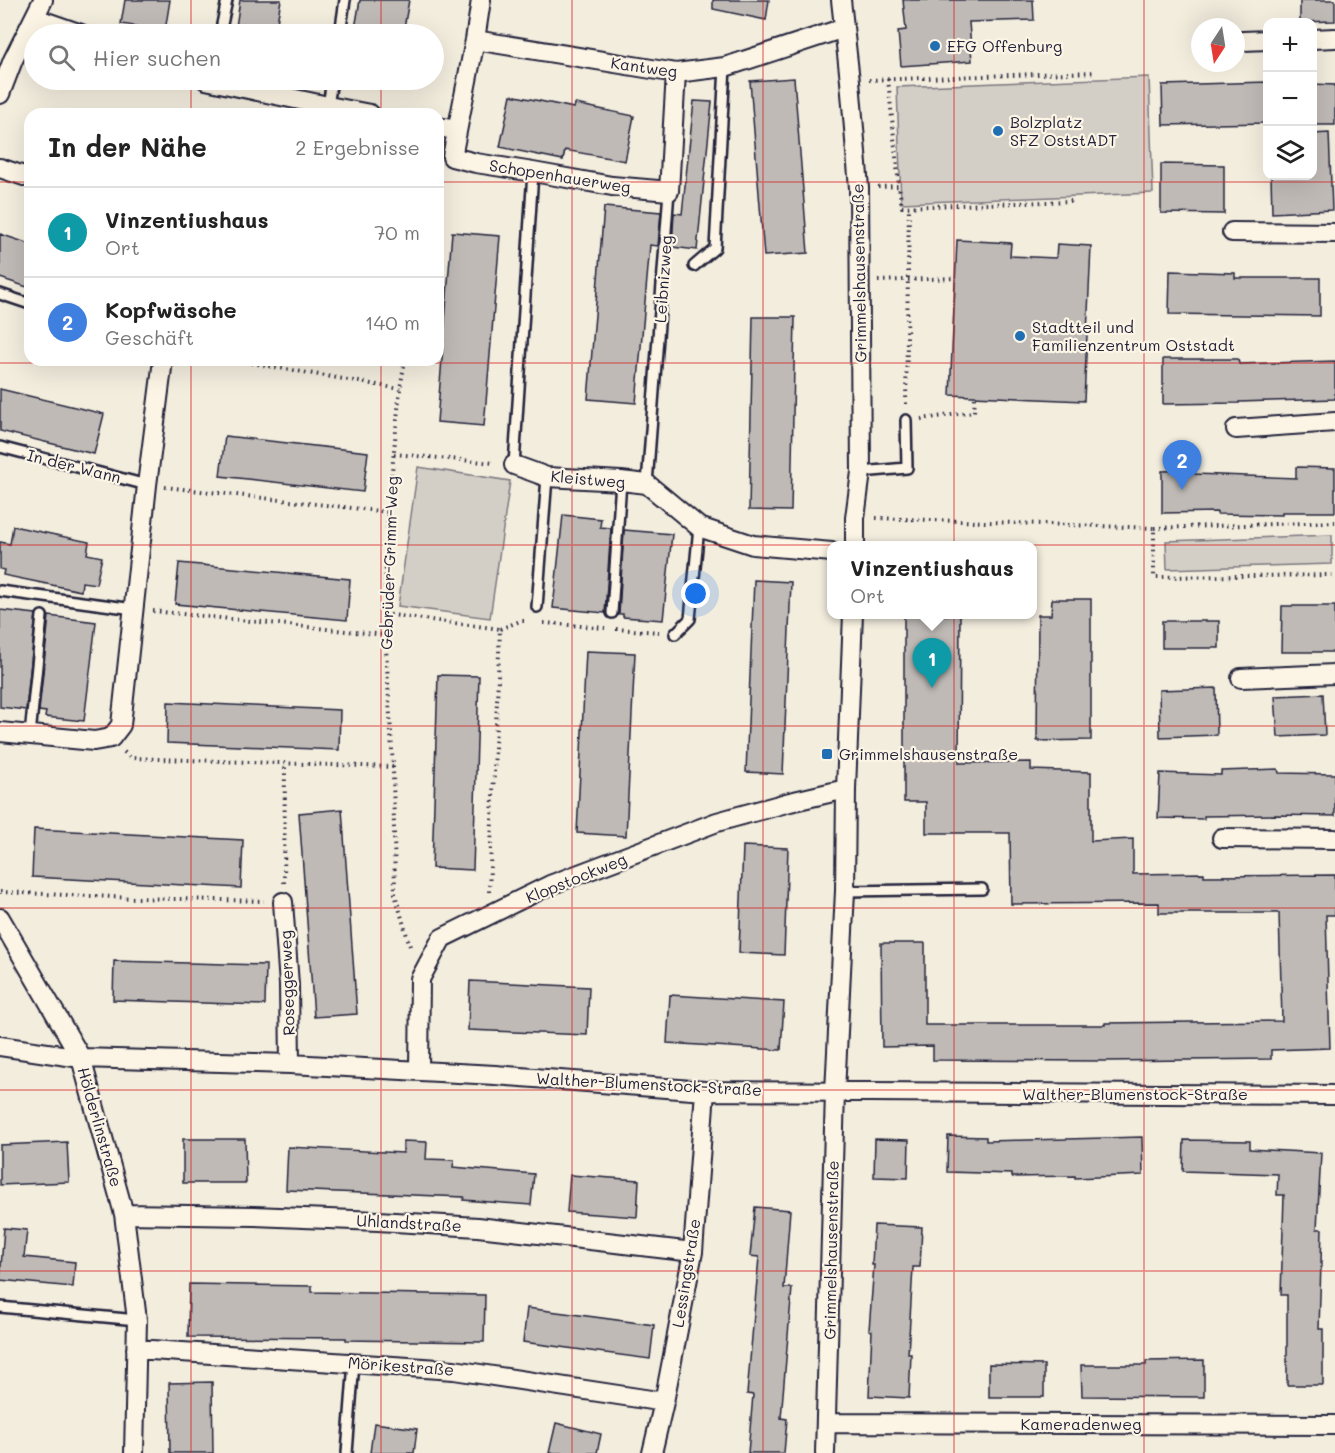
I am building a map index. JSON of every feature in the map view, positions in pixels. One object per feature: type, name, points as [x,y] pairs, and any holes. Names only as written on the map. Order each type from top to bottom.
[{"type":"street","points":[[31,24],[43,0]]},
{"type":"street","points":[[444,128],[457,130],[481,0]]},
{"type":"street","name":"Grimmelshausenstraße","points":[[841,0],[859,188],[861,472],[855,518],[855,541]]},
{"type":"street","points":[[35,18],[52,24]]},
{"type":"street","name":"Kantweg","points":[[475,40],[676,73],[725,67],[844,28]]},
{"type":"street","points":[[0,94],[6,62],[24,35]]},
{"type":"street","points":[[1317,39],[1335,38]]},
{"type":"street","points":[[1245,41],[1263,40]]},
{"type":"street","name":"Leibnizweg","points":[[669,191],[676,73]]},
{"type":"street","points":[[255,90],[338,108]]},
{"type":"street","name":"Schopenhauerweg","points":[[457,130],[452,157],[612,186],[669,191]]},
{"type":"street","points":[[0,168],[24,176]]},
{"type":"street","points":[[1232,232],[1335,233]]},
{"type":"street","points":[[0,732],[94,741],[111,738],[121,725],[162,366]]},
{"type":"street","points":[[1236,429],[1335,422]]},
{"type":"street","name":"Kleistweg","points":[[514,465],[547,477],[647,484],[699,527],[753,545],[827,552]]},
{"type":"street","name":"Grimmelshausenstraße","points":[[825,1453],[835,1092],[845,891],[846,789],[853,619]]},
{"type":"street","points":[[1241,678],[1335,674]]},
{"type":"street","name":"Klopstockweg","points":[[419,1071],[420,979],[441,938],[550,885],[717,822],[846,789]]},
{"type":"street","points":[[1222,838],[1335,839]]},
{"type":"street","name":"Roseggerweg","points":[[283,902],[289,985],[290,1064]]},
{"type":"street","name":"Hölderlinstraße","points":[[0,918],[81,1058],[124,1214],[137,1320],[134,1453]]},
{"type":"street","name":"Walther-Blumenstock-Straße","points":[[0,1046],[81,1058],[290,1064],[554,1079],[705,1091],[1335,1095]]},
{"type":"street","name":"Lessingstraße","points":[[652,1453],[693,1252],[705,1091]]},
{"type":"street","name":"Uhlandstraße","points":[[124,1214],[311,1218],[478,1227],[693,1252]]},
{"type":"street","name":"Mörikestraße","points":[[136,1349],[454,1370],[664,1402]]},
{"type":"street","name":"Kameradenweg","points":[[826,1423],[1335,1425]]},
{"type":"lane","points":[[222,24],[227,0]]},
{"type":"lane","points":[[341,24],[345,0]]},
{"type":"lane","points":[[694,266],[714,248],[725,67]]},
{"type":"lane","points":[[328,106],[330,90]]},
{"type":"lane","points":[[514,465],[533,172]]},
{"type":"lane","name":"Leibnizweg","points":[[647,484],[669,191]]},
{"type":"lane","points":[[0,294],[24,302]]},
{"type":"lane","points":[[861,472],[907,468],[906,420]]},
{"type":"lane","name":"In der Wann","points":[[0,447],[147,485]]},
{"type":"lane","points":[[537,607],[547,477]]},
{"type":"lane","points":[[612,613],[621,481]]},
{"type":"lane","points":[[675,634],[690,619],[699,527]]},
{"type":"lane","points":[[0,591],[134,609]]},
{"type":"lane","points":[[30,735],[42,616]]},
{"type":"lane","points":[[845,891],[982,888]]},
{"type":"lane","points":[[0,1307],[137,1320]]},
{"type":"lane","points":[[347,1453],[354,1362]]},
{"type":"path","points":[[850,81],[1096,72]]},
{"type":"path","points":[[888,80],[902,207],[1073,201]]},
{"type":"path","points":[[859,188],[898,186]]},
{"type":"path","points":[[909,207],[906,420],[974,412],[975,396]]},
{"type":"path","points":[[859,282],[955,278]]},
{"type":"path","points":[[268,366],[400,389]]},
{"type":"path","name":"Gebrüder-Grimm-Weg","points":[[404,366],[388,512],[384,614],[393,767],[395,894],[420,979]]},
{"type":"path","points":[[394,454],[514,465]]},
{"type":"path","points":[[147,485],[388,512]]},
{"type":"path","points":[[855,518],[1154,528],[1335,522]]},
{"type":"path","points":[[1154,528],[1154,577],[1335,575]]},
{"type":"path","points":[[134,609],[385,635]]},
{"type":"path","points":[[384,614],[500,629],[520,621],[675,634]]},
{"type":"path","points":[[488,916],[500,629]]},
{"type":"path","points":[[111,738],[131,758],[393,767]]},
{"type":"path","points":[[0,892],[283,902],[285,764]]},
{"type":"shaded area","points":[[1149,77],[1153,193],[901,203],[897,87]]},
{"type":"shaded area","points":[[418,467],[510,481],[490,618],[398,606]]},
{"type":"shaded area","points":[[1332,535],[1332,564],[1167,569],[1166,541]]},
{"type":"building","points":[[125,0],[170,0],[166,24],[121,24]]},
{"type":"building","points":[[240,0],[281,0],[277,24],[236,24]]},
{"type":"building","points":[[360,0],[409,0],[405,24],[356,24]]},
{"type":"building","points":[[713,0],[769,0],[766,20],[713,9]]},
{"type":"building","name":"EFG Offenburg","points":[[903,0],[1033,0],[1034,20],[969,22],[972,61],[901,66],[898,31],[906,30]]},
{"type":"building","points":[[1300,0],[1335,0],[1335,21],[1317,22],[1317,18],[1300,18]]},
{"type":"building","points":[[794,78],[808,253],[764,256],[750,81]]},
{"type":"building","points":[[1263,82],[1263,123],[1163,125],[1162,85]]},
{"type":"building","points":[[1317,84],[1335,85],[1335,125],[1317,125]]},
{"type":"building","points":[[511,95],[574,108],[575,104],[634,116],[625,161],[565,150],[563,160],[500,147]]},
{"type":"building","points":[[694,101],[712,102],[697,250],[672,247],[674,213],[682,214]]},
{"type":"building","points":[[1329,133],[1332,210],[1272,213],[1271,180],[1317,180],[1317,134]]},
{"type":"building","points":[[1161,164],[1224,165],[1224,214],[1161,213]]},
{"type":"building","points":[[604,207],[661,212],[658,246],[650,245],[636,403],[588,399]]},
{"type":"building","points":[[452,232],[500,236],[484,426],[437,422],[441,366],[444,366],[444,333]]},
{"type":"building","points":[[0,234],[24,242],[24,286],[0,278]]},
{"type":"building","name":"Stadtteil und Familienzentrum Oststadt","points":[[957,240],[1011,243],[1010,256],[1056,258],[1057,244],[1091,246],[1084,401],[950,395]]},
{"type":"building","points":[[1170,271],[1235,273],[1235,278],[1320,278],[1320,316],[1169,314]]},
{"type":"building","points":[[753,317],[795,317],[791,511],[749,510]]},
{"type":"building","points":[[1163,359],[1238,359],[1239,364],[1335,361],[1335,399],[1163,404]]},
{"type":"building","points":[[0,389],[104,414],[94,454],[0,431]]},
{"type":"building","points":[[225,436],[368,452],[363,492],[220,476]]},
{"type":"building","points":[[1296,467],[1335,468],[1335,512],[1282,512],[1282,515],[1217,514],[1217,512],[1162,513],[1162,471],[1195,470],[1195,474],[1296,478]]},
{"type":"building","points":[[563,515],[601,519],[600,527],[611,528],[605,613],[553,608]]},
{"type":"building","points":[[13,526],[89,542],[87,554],[102,557],[96,584],[82,582],[81,591],[3,575],[4,570],[0,569],[0,542],[10,544]]},
{"type":"building","points":[[624,530],[672,534],[663,620],[623,617],[623,614],[619,614]]},
{"type":"building","points":[[179,563],[350,579],[347,620],[175,604]]},
{"type":"building","points":[[754,580],[791,582],[783,774],[746,772]]},
{"type":"building","points":[[1052,599],[1091,599],[1091,740],[1037,741],[1038,615],[1051,615]]},
{"type":"building","points":[[1282,606],[1335,606],[1335,652],[1281,652]]},
{"type":"building","points":[[0,610],[36,614],[26,710],[0,707]]},
{"type":"building","points":[[49,616],[96,622],[84,721],[45,717],[46,712],[39,711]]},
{"type":"building","points":[[904,619],[960,619],[959,763],[1031,762],[1031,770],[1091,772],[1091,841],[1133,839],[1133,874],[1335,875],[1335,915],[1326,915],[1330,1048],[1271,1050],[1271,1059],[1106,1061],[933,1060],[933,1046],[882,1047],[881,943],[925,943],[925,1025],[1105,1025],[1105,1023],[1282,1021],[1279,913],[1159,913],[1159,903],[1011,904],[1010,833],[926,833],[926,802],[904,802]]},
{"type":"building","points":[[1162,621],[1219,621],[1219,648],[1162,648]]},
{"type":"building","points":[[586,651],[635,653],[626,836],[577,833]]},
{"type":"building","points":[[438,675],[479,676],[473,870],[432,868]]},
{"type":"building","points":[[1216,688],[1217,735],[1160,737],[1159,690]]},
{"type":"building","points":[[1323,694],[1325,735],[1278,737],[1275,696]]},
{"type":"building","points":[[168,702],[340,710],[339,750],[167,743]]},
{"type":"building","points":[[1278,769],[1279,773],[1335,774],[1335,816],[1158,818],[1160,773],[1221,775],[1221,771]]},
{"type":"building","points":[[342,809],[357,1014],[314,1017],[299,813]]},
{"type":"building","points":[[34,829],[243,840],[241,888],[32,877]]},
{"type":"building","points":[[743,846],[788,848],[784,955],[739,953]]},
{"type":"building","points":[[114,961],[266,965],[265,1005],[113,1000]]},
{"type":"building","points":[[470,981],[589,987],[587,1035],[468,1030]]},
{"type":"building","points":[[670,995],[784,1002],[781,1050],[667,1043]]},
{"type":"building","points":[[948,1136],[986,1137],[986,1141],[1142,1137],[1143,1175],[1075,1178],[1075,1176],[1012,1177],[1012,1174],[947,1172]]},
{"type":"building","points":[[183,1139],[245,1139],[246,1183],[183,1183]]},
{"type":"building","points":[[875,1139],[909,1140],[908,1178],[874,1177]]},
{"type":"building","points":[[1184,1140],[1250,1141],[1250,1149],[1321,1153],[1317,1229],[1322,1229],[1319,1329],[1323,1329],[1323,1385],[1287,1385],[1287,1295],[1281,1295],[1284,1195],[1277,1195],[1278,1174],[1183,1171]]},
{"type":"building","points":[[403,1141],[427,1142],[426,1159],[454,1160],[453,1167],[534,1174],[531,1205],[463,1200],[464,1197],[286,1190],[288,1147],[403,1153]]},
{"type":"building","points":[[67,1142],[69,1182],[0,1185],[0,1145]]},
{"type":"building","points":[[570,1175],[639,1180],[637,1217],[567,1212]]},
{"type":"building","points":[[755,1207],[790,1210],[784,1288],[792,1288],[781,1418],[787,1419],[784,1453],[748,1453],[753,1395],[747,1394],[759,1257],[750,1256]]},
{"type":"building","points":[[874,1225],[922,1227],[920,1267],[913,1267],[908,1354],[911,1354],[909,1398],[869,1396],[872,1331],[869,1330],[874,1265],[872,1265]]},
{"type":"building","points":[[4,1228],[27,1230],[24,1257],[75,1262],[73,1287],[0,1280]]},
{"type":"building","points":[[189,1284],[312,1286],[312,1292],[485,1295],[484,1342],[188,1337]]},
{"type":"building","points":[[527,1308],[654,1325],[650,1359],[523,1342]]},
{"type":"building","points":[[1204,1360],[1204,1397],[1082,1396],[1081,1365],[1146,1365],[1146,1361]]},
{"type":"building","points":[[989,1364],[1044,1365],[1044,1397],[989,1397]]},
{"type":"building","points":[[212,1382],[213,1453],[170,1453],[169,1383]]},
{"type":"building","points":[[374,1423],[417,1429],[414,1453],[370,1453]]},
{"type":"building","points":[[556,1423],[601,1434],[597,1453],[549,1453]]},
{"type":"place","name":"EFG Offenburg","points":[[935,46]]},
{"type":"place","name":"Bolzplatz SFZ OststADT","points":[[998,131]]},
{"type":"place","name":"Stadtteil und Familienzentrum Oststadt","points":[[1020,336]]},
{"type":"place","name":"Kopfwäsche","points":[[1182,490]]},
{"type":"place","name":"Vinzentiushaus","points":[[932,688]]},
{"type":"place","name":"Grimmelshausenstraße","points":[[827,754]]}]
